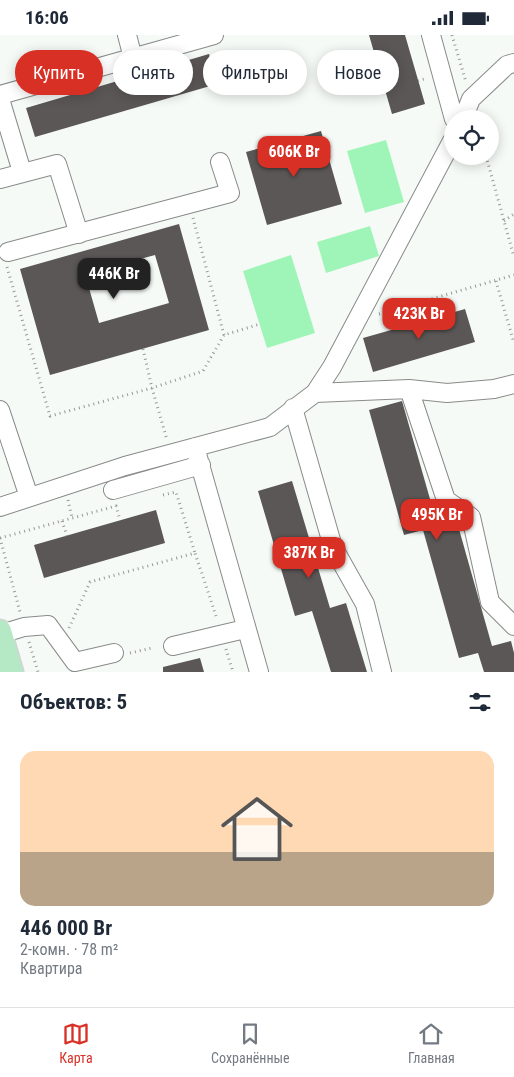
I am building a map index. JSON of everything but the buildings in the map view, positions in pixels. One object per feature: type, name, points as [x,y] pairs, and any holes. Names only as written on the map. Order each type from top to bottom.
[{"type":"main road","points":[[0,633],[12,672]]},
{"type":"lane","points":[[127,35],[131,50]]},
{"type":"lane","points":[[161,50],[214,35]]},
{"type":"lane","points":[[431,35],[452,110]]},
{"type":"lane","points":[[467,110],[471,99],[506,65],[514,63]]},
{"type":"lane","points":[[0,95],[113,64]]},
{"type":"lane","points":[[0,99],[22,172]]},
{"type":"lane","points":[[0,507],[125,466],[270,427],[314,393],[332,367],[444,156]]},
{"type":"lane","points":[[8,258],[79,234],[230,193],[220,162]]},
{"type":"lane","points":[[0,179],[57,163],[79,234]]},
{"type":"lane","points":[[314,393],[409,389],[447,393],[494,389],[514,384]]},
{"type":"lane","points":[[409,389],[446,500],[471,517],[490,602],[514,626]]},
{"type":"lane","points":[[293,408],[333,547],[365,604],[382,672]]},
{"type":"lane","points":[[0,410],[29,497]]},
{"type":"lane","points":[[195,447],[258,672]]},
{"type":"lane","points":[[114,498],[201,465]]},
{"type":"lane","points":[[0,633],[24,627],[48,625],[74,662],[120,654]]},
{"type":"lane","points":[[173,646],[245,629]]},
{"type":"path","points":[[452,35],[471,99]]},
{"type":"path","points":[[488,165],[514,257]]},
{"type":"path","points":[[192,213],[224,335]]},
{"type":"path","points":[[504,221],[514,214]]},
{"type":"path","points":[[8,258],[50,416],[152,388],[203,371],[224,335],[260,324]]},
{"type":"path","points":[[355,321],[514,275]]},
{"type":"path","points":[[496,281],[514,343]]},
{"type":"path","points":[[143,349],[168,443]]},
{"type":"path","points":[[159,496],[176,492],[233,672]]},
{"type":"path","points":[[114,498],[124,504]]},
{"type":"path","points":[[114,498],[120,520]]},
{"type":"path","points":[[38,672],[0,538],[62,521],[114,498]]},
{"type":"path","points":[[62,521],[67,535]]},
{"type":"path","points":[[68,629],[90,583],[195,553]]},
{"type":"path","points":[[120,654],[152,649]]},
{"type":"green space","points":[[386,140],[404,202],[365,213],[347,151]]},
{"type":"green space","points":[[370,226],[379,256],[326,273],[317,242]]},
{"type":"green space","points":[[291,255],[315,333],[267,348],[243,271]]}]
